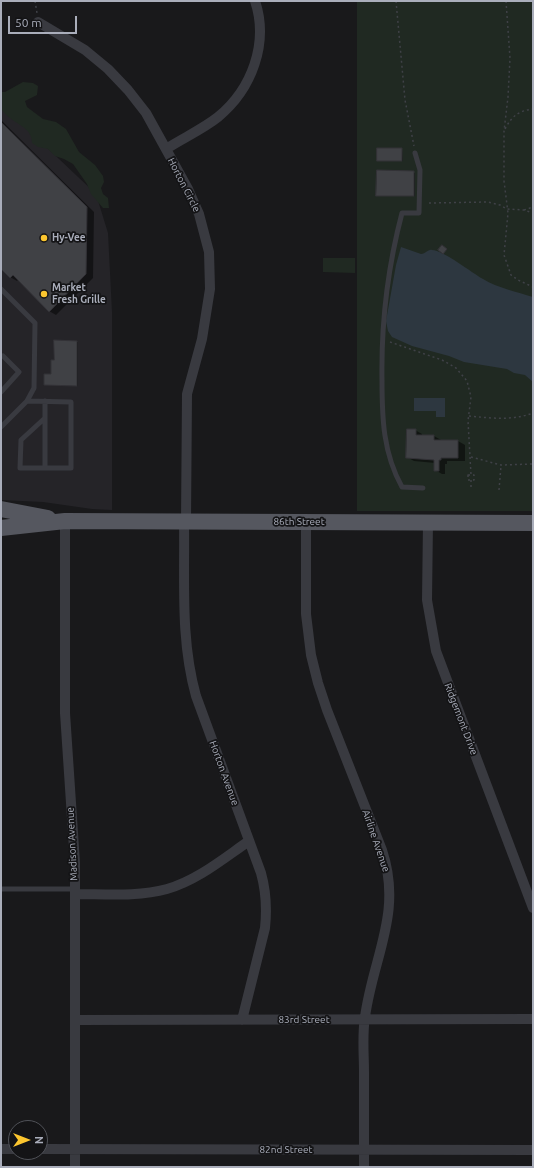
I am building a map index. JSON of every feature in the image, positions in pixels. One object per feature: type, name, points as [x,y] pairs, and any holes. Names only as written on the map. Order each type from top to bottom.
[{"type":"main road","name":"86th Street","points":[[1,509],[65,521]]},
{"type":"main road","name":"86th Street","points":[[1,528],[65,521],[533,523]]},
{"type":"street","points":[[166,149],[218,117],[235,101],[245,86],[256,62],[260,40],[260,29],[255,1]]},
{"type":"street","name":"Horton Circle","points":[[38,22],[85,50],[108,69],[128,90],[146,113],[188,188],[199,214],[208,252],[210,271],[207,314],[187,394],[185,521]]},
{"type":"street","name":"Madison Avenue","points":[[65,521],[65,713],[75,892],[75,1167]]},
{"type":"street","name":"Horton Avenue","points":[[185,521],[185,632],[190,675],[196,696],[249,841],[264,887],[267,914],[260,952],[242,1020]]},
{"type":"street","name":"Airline Avenue","points":[[306,522],[306,614],[313,662],[327,710],[382,850],[386,863],[390,890],[389,916],[370,990],[365,1020],[364,1167]]},
{"type":"street","name":"Ridgemont Drive","points":[[428,522],[427,600],[436,651],[533,908]]},
{"type":"street","points":[[75,892],[130,894],[169,888],[194,878],[249,841]]},
{"type":"street","name":"83rd Street","points":[[75,1020],[533,1020]]},
{"type":"street","name":"82nd Street","points":[[48,1149],[533,1150]]},
{"type":"lane","points":[[415,153],[420,170],[419,213],[402,213],[392,249],[384,300],[382,334],[382,426],[387,451],[396,476],[402,486],[423,488]]},
{"type":"lane","points":[[1,289],[35,323],[34,388],[27,401],[1,427]]},
{"type":"lane","points":[[1,392],[19,372],[3,356]]},
{"type":"lane","points":[[27,401],[71,402],[72,468],[20,468],[21,440],[44,418]]},
{"type":"lane","points":[[44,468],[45,401]]},
{"type":"lane","points":[[1,889],[75,892]]},
{"type":"path","points":[[35,1],[38,22]]},
{"type":"path","points":[[396,1],[405,100],[415,153]]},
{"type":"path","points":[[506,1],[510,76],[504,131],[504,181],[508,223],[504,255],[511,274],[518,280],[533,287]]},
{"type":"path","points":[[504,131],[510,119],[519,112],[533,109]]},
{"type":"path","points":[[428,203],[488,202],[500,205],[507,209],[524,210],[533,213]]},
{"type":"path","points":[[524,210],[533,207]]},
{"type":"path","points":[[382,334],[387,341],[436,357],[456,368],[467,381],[470,388],[469,416],[471,475],[474,475],[474,480],[471,480],[471,488]]},
{"type":"path","points":[[469,416],[505,419],[520,418],[533,413]]},
{"type":"path","points":[[471,457],[501,465],[533,464]]},
{"type":"path","points":[[499,490],[501,465]]},
{"type":"shaded area","points":[[357,1],[533,1],[533,511],[357,511]]},
{"type":"shaded area","points":[[23,82],[33,83],[38,86],[37,95],[25,101],[27,107],[43,119],[56,122],[66,129],[79,152],[95,165],[103,176],[104,182],[101,188],[103,194],[108,198],[109,208],[103,208],[91,194],[87,184],[73,164],[55,156],[48,149],[38,147],[32,143],[28,131],[1,109],[1,92],[5,92]]},
{"type":"shaded area","points":[[1,104],[96,194],[108,233],[112,312],[112,510],[92,509],[43,502],[1,500]]},
{"type":"shaded area","points":[[401,247],[421,254],[431,250],[437,251],[495,285],[533,297],[533,382],[525,375],[514,373],[507,369],[464,362],[449,356],[412,346],[392,337],[388,331],[386,321],[396,265]]},
{"type":"shaded area","points":[[323,258],[355,258],[355,273],[323,272]]},
{"type":"shaded area","points":[[414,398],[445,398],[445,417],[436,417],[436,411],[414,411]]},
{"type":"building","name":"Hy-Vee","points":[[1,122],[87,207],[86,274],[49,312],[13,275],[10,278],[1,269]]},
{"type":"building","points":[[377,148],[402,148],[402,161],[377,161]]},
{"type":"building","points":[[377,170],[414,171],[414,196],[376,196]]},
{"type":"building","points":[[442,245],[447,249],[443,254],[438,250]]},
{"type":"building","points":[[54,340],[77,341],[77,386],[44,385],[44,374],[51,374],[51,360],[54,360]]},
{"type":"building","points":[[407,429],[416,429],[416,435],[434,435],[434,440],[458,440],[458,458],[441,458],[441,460],[439,460],[439,471],[434,471],[434,460],[406,458]]},
{"type":"place","name":"Hy-Vee","points":[[44,238]]},
{"type":"place","name":"Market Fresh Grille","points":[[44,294]]}]
